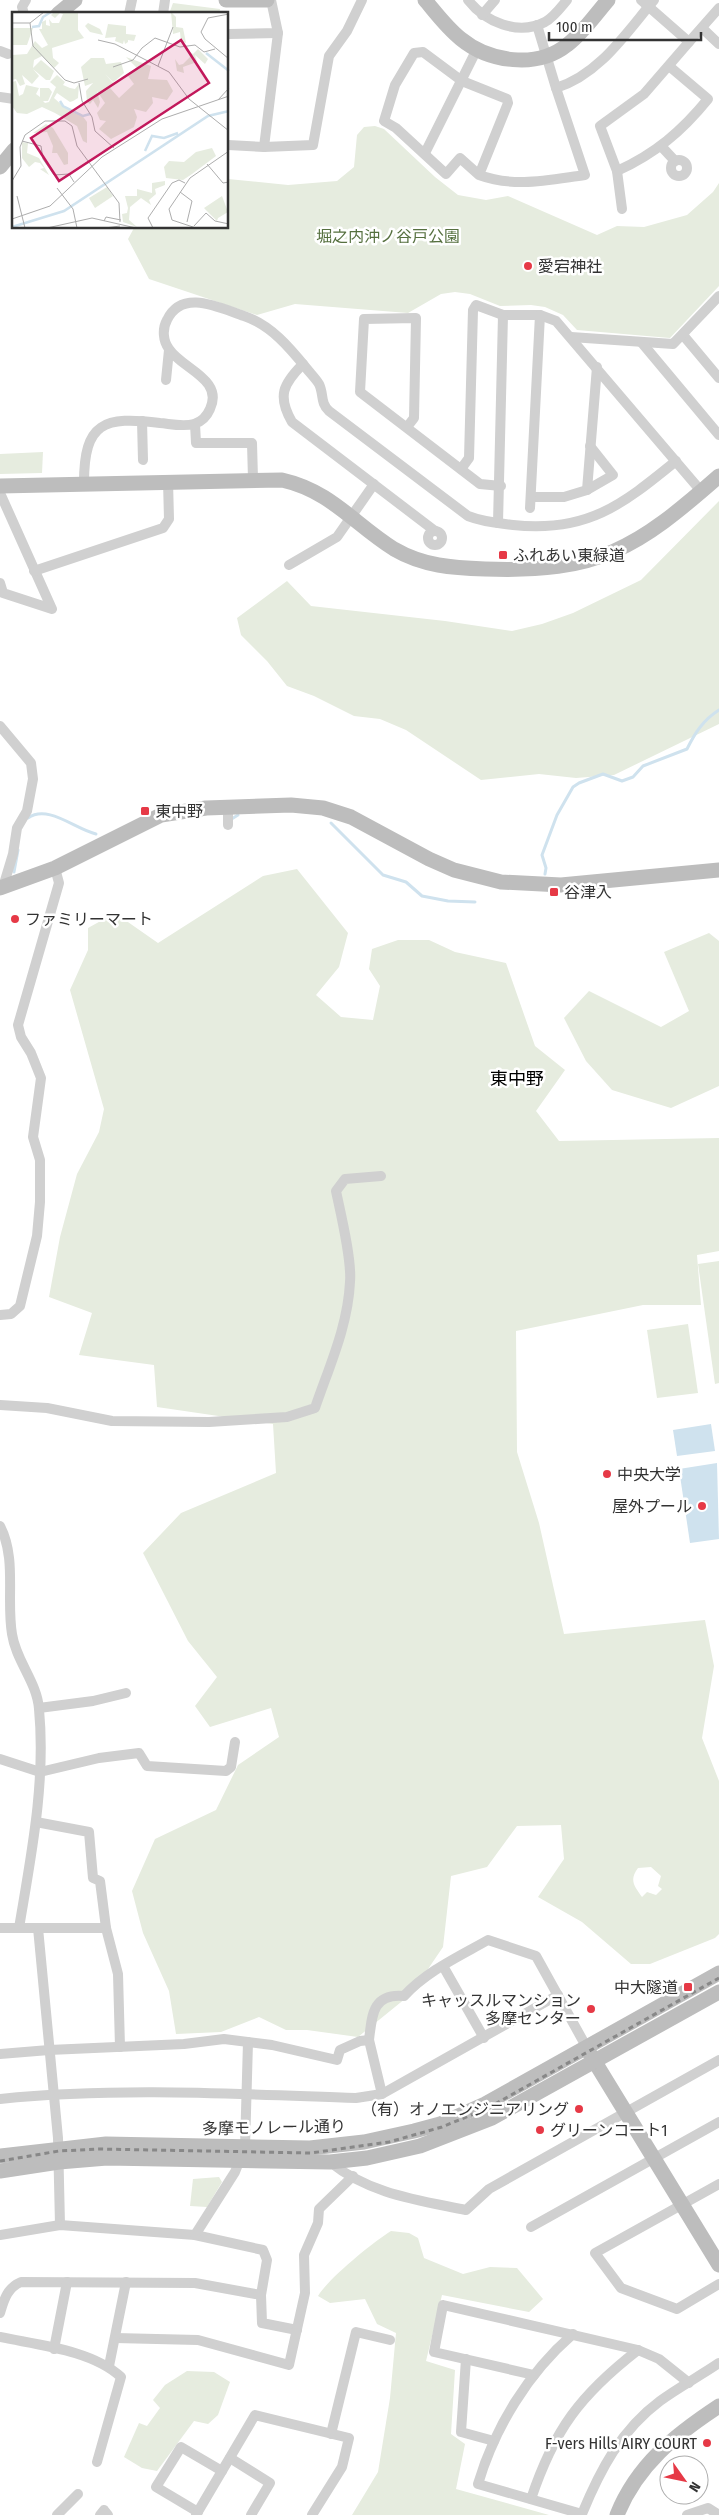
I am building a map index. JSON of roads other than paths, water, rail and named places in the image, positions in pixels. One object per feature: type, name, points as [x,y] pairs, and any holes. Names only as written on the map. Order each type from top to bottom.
[{"type":"street","points":[[23,12],[22,7],[26,0]]},
{"type":"street","points":[[60,12],[75,0]]},
{"type":"street","points":[[226,0],[267,0]]},
{"type":"street","points":[[264,147],[278,34],[271,0]]},
{"type":"street","points":[[229,145],[264,147],[313,145],[329,56],[347,31],[362,0]]},
{"type":"street","points":[[425,0],[459,38],[477,50],[509,59],[546,57],[566,46],[608,0]]},
{"type":"street","points":[[468,0],[482,15],[500,24],[517,27],[537,25],[550,18],[568,0]]},
{"type":"street","points":[[482,15],[495,0]]},
{"type":"street","points":[[556,88],[587,74],[605,58],[648,2],[689,42]]},
{"type":"street","points":[[622,208],[617,171],[600,126],[635,103],[719,8]]},
{"type":"street","points":[[479,175],[508,103],[503,96],[462,81],[418,51],[414,53],[395,84],[384,121],[396,128],[446,174],[460,158],[479,175],[509,183],[584,174],[537,25]]},
{"type":"street","points":[[702,28],[719,44]]},
{"type":"street","points":[[229,34],[278,34]]},
{"type":"street","points":[[425,153],[477,50]]},
{"type":"street","points":[[617,171],[661,146],[682,129],[708,99],[669,66]]},
{"type":"street","points":[[661,146],[675,161]]},
{"type":"street","points":[[0,167],[12,152]]},
{"type":"street","points":[[570,337],[673,344],[719,296]]},
{"type":"street","points":[[166,380],[169,350],[164,334],[166,322],[171,313],[188,302],[201,302],[248,317],[285,342],[319,384],[324,406],[329,411],[468,516],[480,521],[498,524],[546,527],[591,518],[611,510],[632,496],[676,461]]},
{"type":"street","points":[[460,469],[469,458],[473,310],[476,305],[503,315],[540,316],[556,321],[597,367],[701,492]]},
{"type":"street","points":[[498,524],[501,486],[503,315]]},
{"type":"street","points":[[540,316],[531,502],[564,497],[587,490],[613,475],[590,446]]},
{"type":"street","points":[[407,427],[414,418],[416,318],[364,319],[360,392],[480,484],[501,486]]},
{"type":"street","points":[[683,335],[719,378]]},
{"type":"street","points":[[642,343],[719,435]]},
{"type":"street","points":[[84,483],[84,457],[92,438],[106,423],[125,420],[185,426],[195,424],[210,411],[213,395],[210,385],[169,350]]},
{"type":"street","points":[[303,364],[292,375],[283,390],[286,411],[292,422],[435,531]]},
{"type":"street","points":[[587,490],[597,367]]},
{"type":"street","points":[[142,421],[144,460]]},
{"type":"street","points":[[195,424],[196,443],[252,443],[253,479]]},
{"type":"street","points":[[0,486],[253,479],[282,480],[312,489],[327,497],[393,548],[435,566],[538,570],[588,562],[633,544],[664,523],[719,476]]},
{"type":"street","points":[[34,571],[163,528],[169,519],[168,481]]},
{"type":"street","points":[[289,565],[337,537],[374,484]]},
{"type":"street","points":[[0,493],[52,609],[4,593],[0,582]]},
{"type":"street","points":[[0,726],[31,763],[33,779],[27,811],[17,828],[13,854],[2,887]]},
{"type":"street","points":[[2,887],[55,868],[161,816],[184,810],[291,805],[336,812],[366,823],[422,855],[454,870],[508,883],[561,885],[719,870]]},
{"type":"street","points":[[228,807],[228,825]]},
{"type":"street","points":[[0,1315],[11,1314],[20,1306],[37,1236],[40,1160],[33,1137],[41,1078],[31,1053],[21,1037],[18,1025],[59,883],[55,868]]},
{"type":"street","points":[[0,1405],[47,1408],[112,1421],[209,1422],[287,1417],[315,1408],[334,1358],[346,1313],[351,1281],[336,1191],[345,1179],[381,1176]]},
{"type":"street","points":[[0,1526],[9,1555],[12,1634],[15,1648],[36,1692],[40,1708],[40,1772],[36,1822],[19,1928]]},
{"type":"street","points":[[40,1708],[93,1701],[126,1693]]},
{"type":"street","points":[[0,1759],[40,1772],[100,1758],[139,1752],[147,1766],[226,1771],[231,1767],[235,1742]]},
{"type":"street","points":[[36,1822],[89,1832],[93,1878],[100,1882],[106,1928],[118,1974],[120,2047]]},
{"type":"street","points":[[1,1930],[19,1928],[106,1928]]},
{"type":"street","points":[[38,1928],[59,2155],[60,2224]]},
{"type":"street","points":[[382,2094],[369,2040],[374,2009],[378,2004],[394,1995],[404,1996],[418,1981],[488,1940],[536,1956],[594,2062],[719,2265]]},
{"type":"street","points":[[443,1966],[484,2038]]},
{"type":"street","name":"多摩モノレール通り","points":[[0,2171],[106,2144],[310,2148],[345,2145],[440,2124],[484,2104],[719,1973]]},
{"type":"street","name":"多摩モノレール通り","points":[[0,2156],[59,2155],[240,2162],[330,2162],[391,2153],[445,2138],[492,2118],[719,1992]]},
{"type":"street","points":[[0,2099],[54,2094],[110,2092],[356,2098],[382,2094],[558,1996]]},
{"type":"street","points":[[0,2054],[184,2044],[224,2039],[337,2060],[340,2050],[360,2041],[369,2040]]},
{"type":"street","points":[[195,2235],[240,2162],[245,2147],[248,2042]]},
{"type":"street","points":[[330,2162],[353,2176],[390,2194],[466,2210],[489,2189],[719,2060]]},
{"type":"street","points":[[531,2227],[719,2122]]},
{"type":"street","points":[[115,2338],[198,2340],[289,2364],[305,2293],[304,2254],[318,2223],[319,2209],[353,2176]]},
{"type":"street","points":[[719,2184],[595,2253],[621,2288],[677,2309],[719,2284]]},
{"type":"street","points":[[0,2235],[60,2224],[195,2235],[263,2250],[267,2260],[261,2295],[262,2323],[297,2330]]},
{"type":"street","points":[[0,2313],[8,2292],[13,2286],[21,2282],[195,2283],[261,2295]]},
{"type":"street","points":[[54,2349],[66,2282]]},
{"type":"street","points":[[109,2366],[126,2282]]},
{"type":"street","points":[[534,2375],[434,2352],[443,2304],[638,2350],[659,2359],[689,2382]]},
{"type":"street","points":[[331,2434],[356,2332],[390,2340]]},
{"type":"street","points":[[573,2334],[550,2354],[513,2406],[494,2441],[478,2484],[582,2514],[598,2475],[624,2436],[659,2402],[719,2363]]},
{"type":"street","points":[[0,2337],[94,2358],[109,2366],[121,2376],[97,2462]]},
{"type":"street","points":[[531,2499],[543,2462],[567,2419],[587,2394],[638,2350]]},
{"type":"street","points":[[466,2359],[461,2432],[494,2441]]},
{"type":"street","points":[[623,2508],[644,2466],[655,2454],[672,2438],[719,2406]]},
{"type":"street","points":[[222,2471],[182,2447],[156,2487],[197,2513],[255,2416],[349,2438],[342,2467],[312,2515]]},
{"type":"street","points":[[230,2458],[270,2483],[251,2515]]},
{"type":"street","points":[[57,2515],[78,2494]]},
{"type":"street","points":[[687,2515],[708,2508],[719,2515]]},
{"type":"street","points":[[100,2515],[104,2510],[108,2515]]},
{"type":"water","name":"屋外プール","points":[[711,1424],[715,1451],[677,1456],[673,1430]]},
{"type":"water","name":"屋外プール","points":[[717,1463],[719,1539],[690,1543],[679,1469]]},
{"type":"waterway","points":[[545,874],[546,868],[542,855],[557,815],[573,787],[603,774],[622,781],[633,777],[643,766],[687,749],[700,727],[719,710]]},
{"type":"waterway","points":[[28,818],[36,814],[53,816],[96,834]]},
{"type":"waterway","points":[[230,820],[238,815]]},
{"type":"waterway","points":[[331,823],[383,875],[406,882],[422,896],[448,901],[475,902]]},
{"type":"waterway","points":[[14,872],[18,850]]},
{"type":"railway","points":[[0,2161],[59,2151],[100,2149],[311,2153],[389,2142],[442,2127],[488,2108],[719,1978]]},
{"type":"place","name":"愛宕神社","points":[[528,266]]},
{"type":"place","name":"ふれあい東緑道","points":[[503,555]]},
{"type":"place","name":"東中野","points":[[145,811]]},
{"type":"place","name":"谷津入","points":[[554,892]]},
{"type":"place","name":"ファミリーマート","points":[[15,919]]},
{"type":"place","name":"中央大学","points":[[607,1474]]},
{"type":"place","name":"屋外プール","points":[[702,1506]]},
{"type":"place","name":"中大隧道","points":[[688,1987]]},
{"type":"place","name":"キャッスルマンション 多摩センター","points":[[591,2009]]},
{"type":"place","name":"（有）オノエンジニアリング","points":[[579,2109]]},
{"type":"place","name":"グリーンコート1","points":[[540,2130]]},
{"type":"place","name":"F-vers Hills AIRY COURT","points":[[707,2443]]},
{"type":"district","name":"東中野","points":[[517,1079]]},
{"type":"park label","name":"堀之内沖ノ谷戸公園","points":[[388,236]]}]
